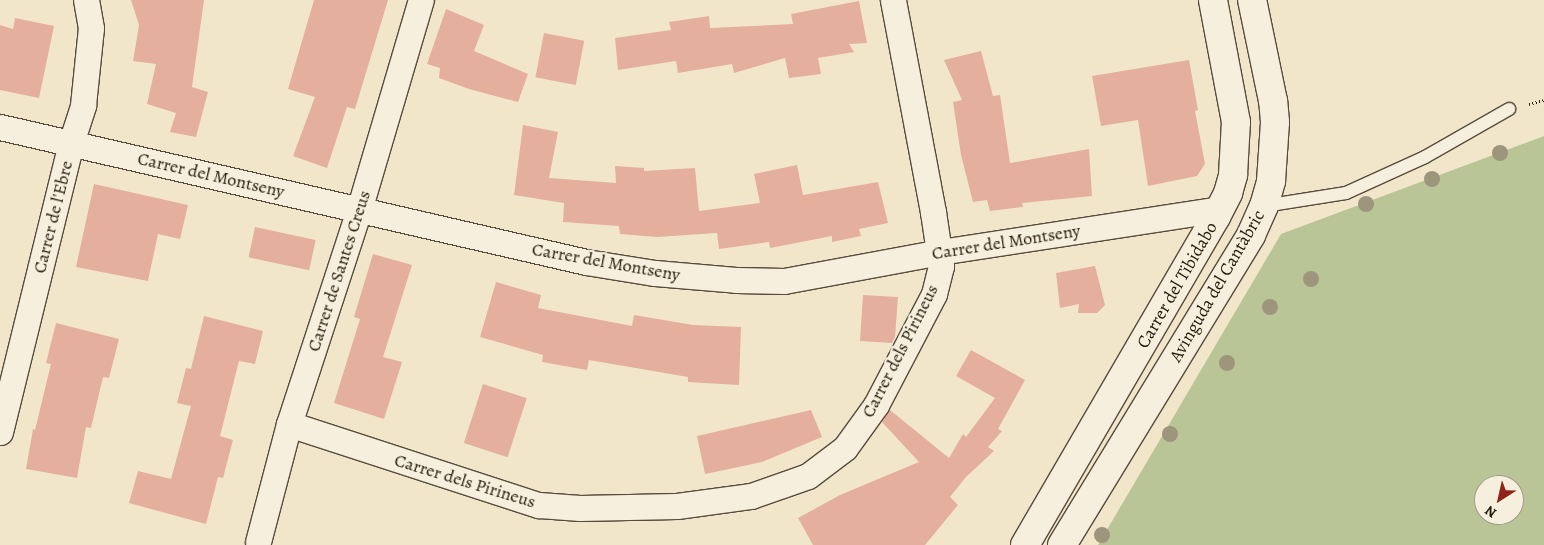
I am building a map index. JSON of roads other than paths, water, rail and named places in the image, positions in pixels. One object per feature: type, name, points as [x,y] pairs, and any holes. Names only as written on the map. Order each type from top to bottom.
[{"type":"street","name":"Carrer de l'Ebre","points":[[0,432],[71,143],[83,105],[91,28],[86,0]]},
{"type":"street","name":"Carrer de Santes Creus","points":[[258,542],[289,424],[359,210],[421,0]]},
{"type":"street","name":"Carrer dels Pirineus","points":[[289,424],[539,504],[580,508],[678,506],[751,496],[808,476],[846,448],[876,405],[934,294],[941,266],[940,252],[893,0]]},
{"type":"street","name":"Carrer del Tibidabo","points":[[1025,545],[1220,210],[1233,175],[1236,122],[1213,0]]},
{"type":"street","name":"Avinguda del Cantàbric","points":[[1062,545],[1246,242],[1264,206],[1271,181],[1275,122],[1273,101],[1252,0]]},
{"type":"street","name":"Carrer del Montseny","points":[[0,127],[586,262],[655,273],[736,280],[784,281],[940,252],[1220,210]]},
{"type":"lane","points":[[1264,206],[1346,192],[1425,157],[1509,109]]}]
